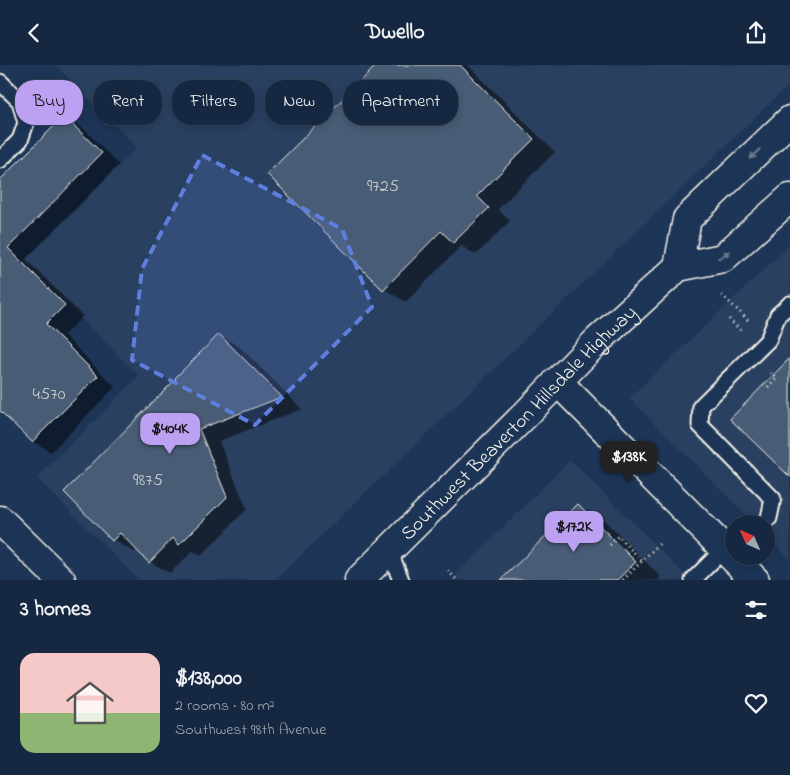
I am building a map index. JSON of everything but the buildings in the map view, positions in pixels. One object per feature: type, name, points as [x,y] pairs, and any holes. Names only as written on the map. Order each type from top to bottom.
[{"type":"main road","points":[[790,120],[687,219],[678,267],[723,259],[790,198]]},
{"type":"main road","name":"Southwest Beaverton Hillsdale Highway","points":[[359,580],[596,342],[678,267]]},
{"type":"main road","points":[[557,381],[725,547]]},
{"type":"main road","points":[[0,520],[61,580]]},
{"type":"main road","points":[[742,565],[755,580]]},
{"type":"lane","points":[[0,81],[20,101],[26,123],[20,141],[0,160]]},
{"type":"lane","points":[[770,515],[773,499],[700,425],[701,406],[768,340],[778,315],[790,304]]},
{"type":"lane","points":[[389,550],[401,580]]},
{"type":"lane","points":[[693,580],[725,556]]},
{"type":"path","points":[[722,295],[754,326]]},
{"type":"path","points":[[765,379],[776,368]]},
{"type":"path","points":[[768,387],[777,378],[771,373]]},
{"type":"path","points":[[610,545],[618,536],[642,561]]},
{"type":"path","points":[[623,580],[658,545]]},
{"type":"path","points":[[448,571],[457,580]]},
{"type":"highlighted area","points":[[202,155],[342,229],[372,307],[255,425],[132,360],[142,269]]},
{"type":"shaded area","points":[[55,65],[790,65],[790,84],[275,580],[139,580],[37,478],[139,376],[24,261],[137,147],[115,125],[162,125],[162,80],[93,80],[93,103],[83,93],[83,80],[70,80]]},
{"type":"shaded area","points":[[790,245],[790,559],[775,544],[775,515],[746,515],[629,398]]},
{"type":"shaded area","points":[[570,460],[690,580],[451,580]]}]
